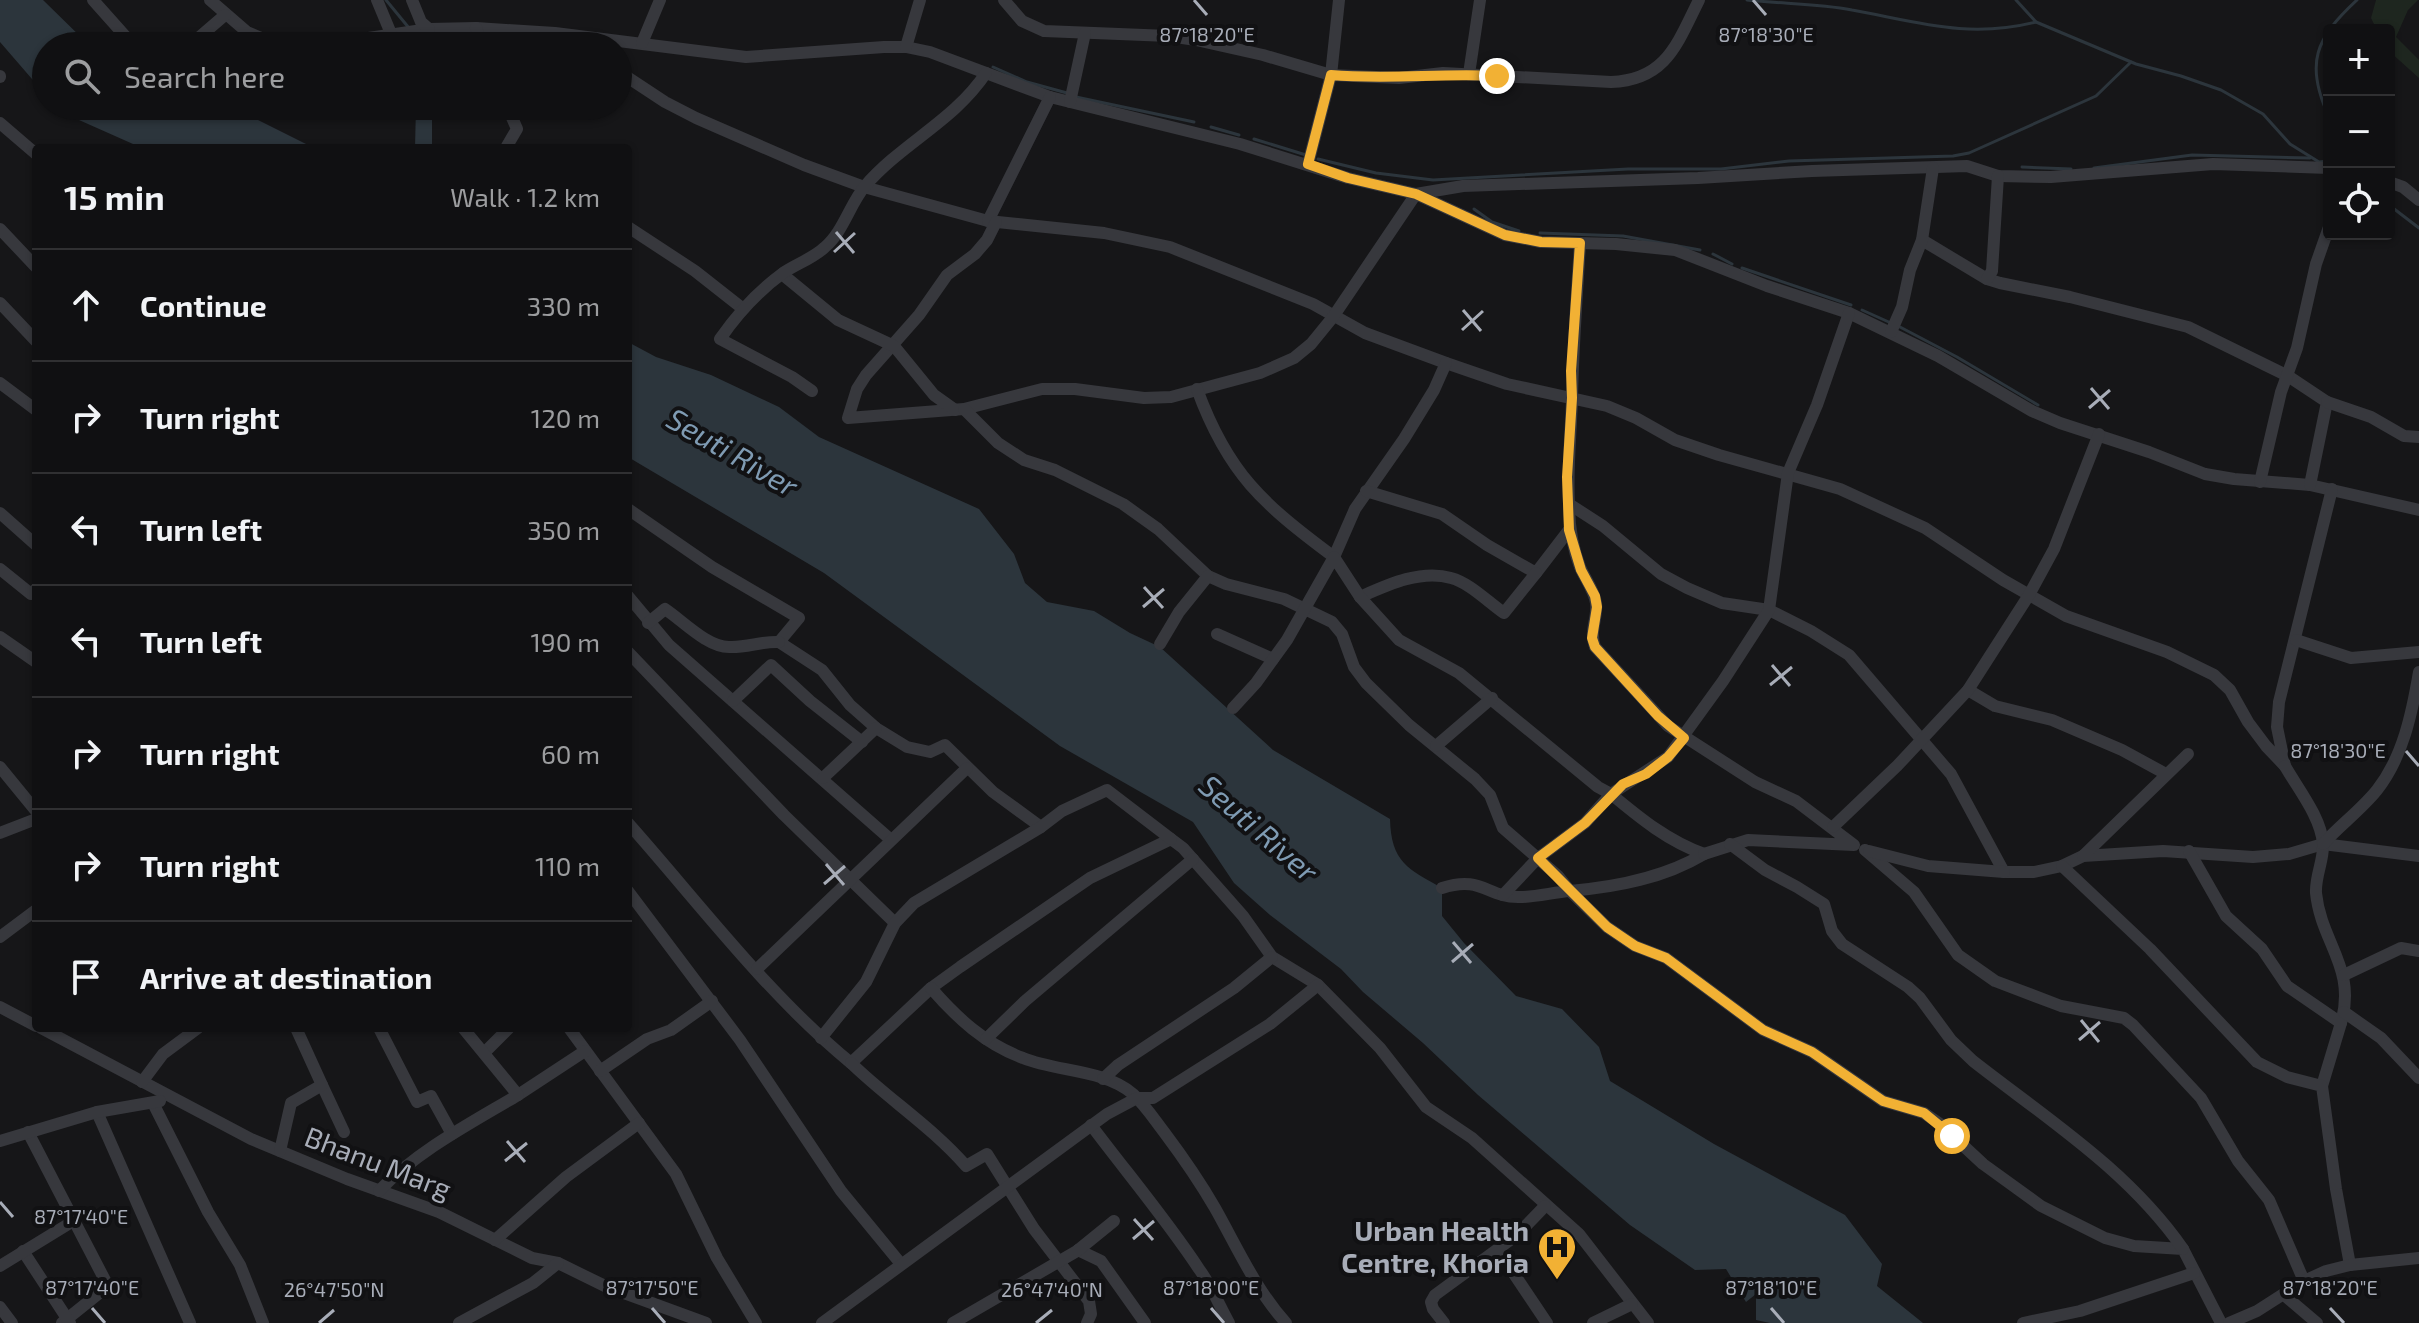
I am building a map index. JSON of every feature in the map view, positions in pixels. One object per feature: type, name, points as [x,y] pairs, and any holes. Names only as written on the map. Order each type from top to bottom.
[{"type":"street","points":[[93,0],[122,32]]},
{"type":"street","points":[[210,0],[247,32]]},
{"type":"street","points":[[377,0],[390,32]]},
{"type":"street","points":[[412,0],[421,22],[417,32],[476,28],[539,32]]},
{"type":"street","points":[[642,43],[660,0]]},
{"type":"street","points":[[906,47],[920,0]]},
{"type":"street","points":[[1004,0],[1022,21],[1044,31],[1196,40],[1331,75],[1399,78],[1443,73],[1628,81],[1663,64],[1673,52],[1699,0]]},
{"type":"street","points":[[1308,164],[1331,75],[1339,0]]},
{"type":"street","points":[[1469,74],[1480,0]]},
{"type":"street","points":[[205,32],[225,15]]},
{"type":"street","points":[[476,28],[478,32]]},
{"type":"street","points":[[1070,102],[1085,33]]},
{"type":"street","points":[[632,42],[746,57],[906,47],[930,52],[1050,97],[1240,144],[1348,178],[1416,194],[1505,235],[1541,242],[1616,244],[1675,250],[1767,286],[1849,313],[1891,332],[2032,411],[2205,474],[2310,485],[2419,510]]},
{"type":"street","points":[[812,391],[720,339],[742,308],[782,274],[824,249],[864,187],[956,110],[973,93],[986,73]]},
{"type":"street","points":[[632,80],[696,118],[804,165],[864,187],[992,222],[1104,233],[1170,247],[1313,304],[1365,333],[1446,363],[1507,384],[1607,406],[1675,440],[1840,489],[1925,528],[2066,616],[2167,652],[2214,675],[2230,690],[2248,722],[2285,766],[2317,824],[2323,844],[2317,901],[2344,975],[2342,1018],[2322,1086],[2350,1265]]},
{"type":"street","points":[[1050,97],[992,222],[987,240],[975,254],[947,275],[894,346],[866,375],[857,389],[848,418],[960,409],[1042,389],[1075,389],[1144,398],[1171,397],[1260,373],[1294,358],[1311,344],[1333,317],[1416,194],[1463,186],[1967,166],[1998,176],[2051,177],[2213,164],[2323,168]]},
{"type":"street","points":[[508,144],[517,129],[513,120]]},
{"type":"street","points":[[0,123],[32,151]]},
{"type":"street","points":[[1891,332],[1902,307],[1910,270],[1922,240],[1933,168]]},
{"type":"street","points":[[1987,279],[1992,271],[1998,176]]},
{"type":"street","points":[[2395,184],[2419,200]]},
{"type":"street","points":[[0,229],[32,263]]},
{"type":"street","points":[[632,230],[695,271],[742,308]]},
{"type":"street","points":[[1922,240],[1987,279],[2188,327],[2288,376],[2327,402],[2371,417],[2404,436],[2419,437]]},
{"type":"street","points":[[2260,482],[2281,392],[2324,240]]},
{"type":"street","points":[[1580,243],[1567,477],[1569,530],[1597,607],[1592,638],[1595,647],[1658,716],[1684,738],[1755,782],[1796,801],[1914,892],[1958,955],[1995,981],[2082,1012],[2124,1018],[2133,1025],[2201,1098],[2238,1161],[2269,1200],[2304,1281]]},
{"type":"street","points":[[782,274],[838,320],[894,346],[934,395],[960,409],[998,443],[1024,460],[1055,470],[1123,504],[1158,529],[1208,576],[1306,607],[1332,622],[1342,634],[1354,667],[1366,683],[1409,725],[1483,787],[1490,795],[1503,828],[1538,858],[1607,927],[1635,946],[1666,958],[1763,1030],[1812,1052],[1883,1101],[1924,1113],[1983,1164],[2041,1206],[2105,1238],[2134,1246],[2183,1249]]},
{"type":"street","points":[[0,303],[32,337]]},
{"type":"street","points":[[1503,895],[1538,858],[1585,823],[1611,794],[1668,757],[1684,738],[1769,610],[1788,473],[1817,405],[1849,313]]},
{"type":"street","points":[[1233,708],[1273,659],[1306,607],[1366,491],[1404,439],[1434,390],[1446,363]]},
{"type":"street","points":[[0,383],[32,407]]},
{"type":"street","points":[[1197,389],[1232,464],[1249,487],[1334,557],[1360,597],[1399,640],[1459,673],[1598,787],[1669,839],[1704,854]]},
{"type":"street","points":[[2310,485],[2327,402]]},
{"type":"street","points":[[1833,827],[1968,690],[2029,595],[2061,534],[2099,434]]},
{"type":"street","points":[[2285,766],[2277,727],[2279,702],[2332,489]]},
{"type":"street","points":[[1366,491],[1442,514],[1536,573]]},
{"type":"street","points":[[1569,504],[1603,526],[1661,574],[1722,603],[1769,610],[1849,655],[1958,785],[2004,872]]},
{"type":"street","points":[[632,512],[712,567],[799,618],[779,642]]},
{"type":"street","points":[[0,513],[32,541]]},
{"type":"street","points":[[1360,597],[1394,582],[1451,578],[1504,613],[1569,530]]},
{"type":"street","points":[[0,569],[32,593]]},
{"type":"street","points":[[1160,644],[1179,612],[1208,576]]},
{"type":"street","points":[[632,601],[669,645],[890,839]]},
{"type":"street","points":[[648,623],[665,609],[716,645],[727,647],[764,641],[779,642],[822,670],[850,705],[876,728],[907,747],[930,752],[945,745],[1018,813],[1041,827]]},
{"type":"street","points":[[1217,634],[1273,659]]},
{"type":"street","points":[[0,637],[32,659]]},
{"type":"street","points":[[2296,640],[2351,658],[2419,652]]},
{"type":"street","points":[[632,656],[784,815],[895,923]]},
{"type":"street","points":[[733,701],[771,665],[862,742]]},
{"type":"street","points":[[2323,844],[2367,802],[2392,767],[2411,719],[2419,672]]},
{"type":"street","points":[[1968,690],[1995,706],[2052,720],[2122,750],[2166,774]]},
{"type":"street","points":[[1436,746],[1492,698]]},
{"type":"street","points":[[823,778],[876,728]]},
{"type":"street","points":[[1442,888],[1457,883],[1476,883],[1503,895],[1520,897],[1612,886],[1679,869],[1704,854],[1748,840],[1860,848],[1928,866],[2034,872],[2062,866],[2083,856],[2188,754]]},
{"type":"street","points":[[0,767],[32,806]]},
{"type":"street","points":[[757,969],[967,768]]},
{"type":"street","points":[[821,1038],[866,982],[895,923],[914,903],[1041,827],[1062,811],[1107,790],[1193,859],[1243,916],[1272,957],[1318,985],[1380,1048],[1426,1107],[1472,1138],[1579,1234],[1648,1323]]},
{"type":"street","points":[[0,833],[32,821]]},
{"type":"street","points":[[632,828],[821,1038],[881,1092],[946,1142],[966,1166],[987,1154],[1007,1189],[1089,1301],[1091,1314],[1087,1323]]},
{"type":"street","points":[[851,1063],[931,988],[1090,878],[1171,839]]},
{"type":"street","points":[[1730,844],[1765,870],[1824,904],[1832,931],[1842,944],[1908,987],[1951,1040],[1973,1061],[2120,1175],[2157,1213],[2183,1249],[2221,1323]]},
{"type":"street","points":[[2083,856],[2189,851],[2253,857],[2289,854],[2323,844],[2419,856]]},
{"type":"street","points":[[2189,851],[2226,916],[2262,949],[2287,986],[2381,1038],[2419,1078]]},
{"type":"street","points":[[986,1039],[1006,1017],[1193,859]]},
{"type":"street","points":[[2062,866],[2150,949],[2257,1062],[2287,1077],[2322,1086]]},
{"type":"street","points":[[632,896],[712,1001],[841,1191],[901,1264]]},
{"type":"street","points":[[0,937],[32,913]]},
{"type":"street","points":[[2344,975],[2401,948],[2419,951]]},
{"type":"street","points":[[1103,1079],[1234,988],[1272,957]]},
{"type":"street","points":[[822,1323],[1091,1125],[1137,1098],[1153,1098],[1186,1078],[1270,1024],[1318,985]]},
{"type":"street","points":[[931,988],[957,1017],[986,1039],[1023,1058],[1103,1079],[1127,1089],[1137,1098],[1179,1152],[1251,1273],[1286,1323]]},
{"type":"street","points":[[600,1071],[647,1039],[671,1030],[712,1001]]},
{"type":"street","name":"Bhanu Marg","points":[[0,1007],[32,1024]]},
{"type":"street","name":"Bhanu Marg","points":[[47,1032],[237,1132],[379,1191],[439,1212],[532,1258],[558,1263],[673,1318],[706,1323]]},
{"type":"street","points":[[142,1082],[163,1054],[191,1032]]},
{"type":"street","points":[[298,1032],[344,1132]]},
{"type":"street","points":[[381,1032],[417,1102],[431,1096],[452,1134]]},
{"type":"street","points":[[466,1032],[518,1095]]},
{"type":"street","points":[[484,1053],[505,1032]]},
{"type":"street","points":[[572,1032],[676,1174],[717,1258],[756,1323]]},
{"type":"street","points":[[379,1191],[390,1179],[452,1134],[585,1051]]},
{"type":"street","points":[[280,1151],[291,1103],[322,1085]]},
{"type":"street","points":[[0,1141],[97,1112],[172,1097]]},
{"type":"street","points":[[153,1103],[208,1212],[240,1265],[263,1323]]},
{"type":"street","points":[[97,1112],[190,1323]]},
{"type":"street","points":[[495,1240],[566,1177],[639,1123]]},
{"type":"street","points":[[1091,1125],[1179,1238],[1203,1273],[1229,1323]]},
{"type":"street","points":[[23,1251],[67,1322],[108,1286],[28,1132]]},
{"type":"street","points":[[1444,1323],[1433,1309],[1431,1302],[1435,1295],[1498,1250],[1545,1206]]},
{"type":"street","points":[[0,1266],[75,1220]]},
{"type":"street","points":[[953,1323],[1078,1250],[1114,1221]]},
{"type":"street","points":[[1078,1250],[1101,1261],[1145,1323]]},
{"type":"street","points":[[1498,1250],[1547,1323]]},
{"type":"street","points":[[2229,1323],[2326,1271],[2350,1265],[2419,1258]]},
{"type":"street","points":[[459,1323],[533,1283],[558,1263]]},
{"type":"street","points":[[2023,1323],[2092,1308],[2194,1273]]},
{"type":"street","points":[[2284,1295],[2317,1323]]},
{"type":"street","points":[[1593,1323],[1632,1304]]},
{"type":"street","points":[[0,1307],[12,1323]]},
{"type":"shaded area","points":[[2376,0],[2418,0],[2408,10],[2396,37],[2419,60],[2419,78],[2395,56],[2395,24],[2374,24],[2371,18]]},
{"type":"water","points":[[0,0],[43,0],[76,32],[32,32],[32,79],[0,42]]},
{"type":"water","points":[[79,120],[258,120],[306,144],[133,144]]},
{"type":"water","points":[[416,120],[432,120],[432,144],[415,144]]},
{"type":"water","name":"Seuti River","points":[[632,344],[656,357],[711,375],[779,407],[819,437],[979,509],[1014,554],[1025,583],[1047,602],[1094,611],[1160,647],[1273,750],[1390,819],[1398,855],[1411,869],[1442,888],[1442,916],[1516,996],[1562,1009],[1599,1047],[1610,1081],[1714,1144],[1845,1215],[1882,1264],[1877,1286],[1923,1323],[1770,1323],[1756,1320],[1756,1294],[1746,1302],[1726,1269],[1695,1270],[1630,1225],[1478,1095],[1341,969],[1234,883],[1193,822],[1060,746],[824,573],[632,459]]},
{"type":"waterway","points":[[386,0],[409,28]]},
{"type":"waterway","points":[[1747,0],[1839,8],[1965,29],[2011,27],[2036,22]]},
{"type":"waterway","points":[[2016,0],[2036,22],[2136,64],[2221,90],[2263,114],[2290,144],[2323,162]]},
{"type":"waterway","points":[[2323,103],[2317,81],[2318,52],[2332,27],[2357,0]]},
{"type":"waterway","points":[[1318,159],[1376,173],[1433,180],[1628,169],[1721,169],[1789,161],[1953,156],[1969,153],[2096,96],[2131,62]]},
{"type":"waterway","points":[[993,67],[1027,82],[1067,93]]},
{"type":"waterway","points":[[1076,97],[1194,122]]},
{"type":"waterway","points":[[1211,127],[1239,135]]},
{"type":"waterway","points":[[1254,139],[1306,155]]},
{"type":"waterway","points":[[2094,168],[2192,155],[2310,158]]},
{"type":"waterway","points":[[2022,167],[2071,169]]},
{"type":"waterway","points":[[1474,209],[1492,222],[1519,231]]},
{"type":"waterway","points":[[2395,210],[2419,228]]},
{"type":"waterway","points":[[1540,233],[1623,236],[1700,250]]},
{"type":"waterway","points":[[1713,254],[1732,264]]},
{"type":"waterway","points":[[1742,268],[1851,305]]},
{"type":"waterway","points":[[1862,310],[1891,323]]},
{"type":"waterway","points":[[1900,327],[2038,405]]},
{"type":"place","name":"Urban Health Centre, Khoria","points":[[1557,1281]]},
{"type":"route","points":[[1497,76],[1443,73],[1366,78],[1331,75],[1308,164],[1348,178],[1416,194],[1505,235],[1541,242],[1580,243],[1571,371],[1567,477],[1569,530],[1581,570],[1595,596],[1597,607],[1592,638],[1595,647],[1658,716],[1684,738],[1668,757],[1646,774],[1623,784],[1585,823],[1538,858],[1607,927],[1635,946],[1666,958],[1763,1030],[1812,1052],[1883,1101],[1924,1113],[1952,1136]]}]
